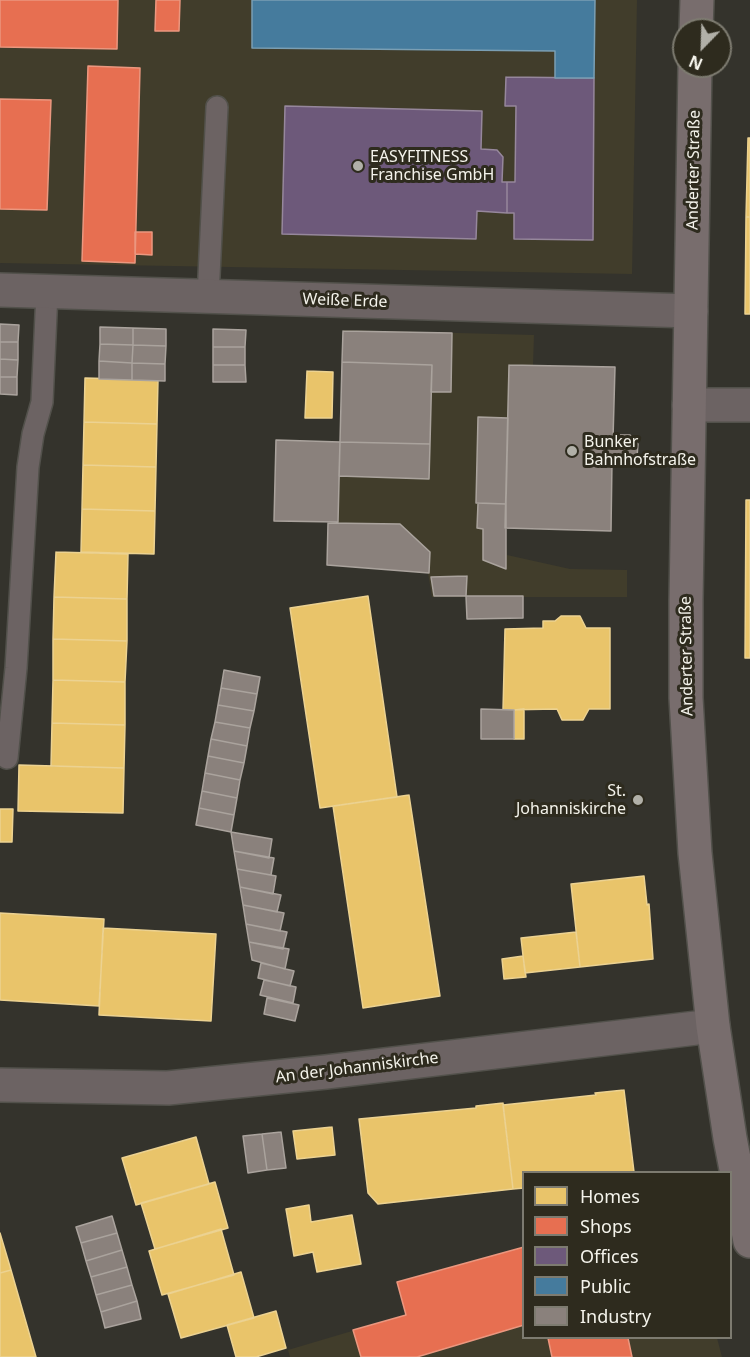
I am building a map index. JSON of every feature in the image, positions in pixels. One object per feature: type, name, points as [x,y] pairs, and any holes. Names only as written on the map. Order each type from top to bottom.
[{"type":"main road","points":[[696,18],[697,0]]},
{"type":"main road","name":"Anderter Straße","points":[[695,78],[686,699],[694,853],[713,1026],[740,1136],[750,1241]]},
{"type":"street","name":"Weiße Erde","points":[[0,290],[691,311]]},
{"type":"street","points":[[689,405],[750,405]]},
{"type":"street","name":"An der Johanniskirche","points":[[0,1085],[168,1088],[326,1072],[713,1026]]},
{"type":"lane","points":[[208,297],[217,106]]},
{"type":"lane","points":[[7,758],[16,668],[28,467],[33,434],[42,402],[47,292]]},
{"type":"shaded area","points":[[0,0],[637,0],[632,274],[0,263]]},
{"type":"shaded area","points":[[343,330],[534,335],[533,365],[510,365],[505,528],[507,555],[570,569],[627,570],[627,597],[432,597],[428,573],[327,565],[328,523],[338,522]]},
{"type":"shaded area","points":[[522,1247],[522,1339],[717,1339],[722,1357],[290,1357],[288,1350],[406,1315],[397,1282]]},
{"type":"building: Homes","points":[[748,138],[750,138],[750,217],[746,217]]},
{"type":"building: Homes","points":[[746,217],[750,217],[750,314],[745,314]]},
{"type":"building: Homes","points":[[307,371],[333,372],[332,418],[305,418]]},
{"type":"building: Homes","points":[[85,378],[158,380],[157,424],[84,422]]},
{"type":"building: Homes","points":[[84,422],[157,424],[156,467],[83,465]]},
{"type":"building: Homes","points":[[83,465],[156,467],[155,511],[82,509]]},
{"type":"building: Homes","points":[[746,500],[750,500],[750,658],[745,658]]},
{"type":"building: Homes","points":[[82,509],[155,511],[154,554],[81,552]]},
{"type":"building: Homes","points":[[56,552],[128,554],[127,599],[54,597]]},
{"type":"building: Homes","points":[[368,596],[397,797],[320,808],[290,608]]},
{"type":"building: Homes","points":[[54,597],[127,599],[127,641],[53,639]]},
{"type":"building: Homes","points":[[561,616],[580,616],[586,628],[610,628],[610,709],[589,709],[583,720],[562,720],[557,709],[503,710],[505,629],[543,628],[543,621],[555,621]]},
{"type":"building: Homes","points":[[53,639],[127,641],[125,682],[53,680]]},
{"type":"building: Homes","points":[[53,680],[125,682],[125,725],[52,723]]},
{"type":"building: Homes","points":[[524,709],[524,739],[514,739],[514,710]]},
{"type":"building: Homes","points":[[52,723],[125,725],[124,768],[51,766]]},
{"type":"building: Homes","points":[[19,765],[124,768],[123,813],[18,811]]},
{"type":"building: Homes","points":[[409,795],[440,996],[363,1008],[333,806]]},
{"type":"building: Homes","points":[[0,809],[13,809],[12,842],[0,842]]},
{"type":"building: Homes","points":[[644,876],[647,905],[649,904],[653,959],[580,967],[571,884]]},
{"type":"building: Homes","points":[[0,913],[104,919],[99,1006],[0,1000]]},
{"type":"building: Homes","points":[[103,928],[216,934],[211,1021],[99,1015]]},
{"type":"building: Homes","points":[[576,932],[580,967],[525,973],[521,938]]},
{"type":"building: Homes","points":[[523,956],[526,977],[504,979],[502,959]]},
{"type":"building: Homes","points":[[624,1090],[634,1171],[522,1171],[522,1188],[513,1189],[503,1105],[596,1095],[595,1093]]},
{"type":"building: Homes","points":[[503,1103],[513,1189],[378,1204],[368,1193],[359,1119],[476,1108],[476,1106]]},
{"type":"building: Homes","points":[[332,1127],[335,1155],[297,1159],[293,1131]]},
{"type":"building: Homes","points":[[196,1137],[209,1184],[136,1205],[122,1158]]},
{"type":"building: Homes","points":[[215,1182],[228,1228],[155,1249],[141,1203]]},
{"type":"building: Homes","points":[[309,1205],[311,1222],[352,1215],[361,1264],[317,1272],[313,1252],[294,1256],[286,1209]]},
{"type":"building: Homes","points":[[221,1229],[234,1275],[162,1295],[149,1251]]},
{"type":"building: Homes","points":[[0,1233],[11,1270],[0,1273]]},
{"type":"building: Homes","points":[[11,1270],[36,1357],[0,1357],[0,1273]]},
{"type":"building: Homes","points":[[241,1272],[254,1318],[181,1338],[168,1294]]},
{"type":"building: Homes","points":[[276,1311],[286,1348],[256,1357],[236,1357],[227,1325]]},
{"type":"building: Shops","points":[[0,0],[118,0],[117,49],[0,47]]},
{"type":"building: Shops","points":[[156,0],[180,0],[179,31],[155,31]]},
{"type":"building: Shops","points":[[88,66],[140,68],[135,263],[82,261]]},
{"type":"building: Shops","points":[[0,99],[51,100],[47,210],[0,209]]},
{"type":"building: Shops","points":[[135,232],[152,232],[152,255],[135,254]]},
{"type":"building: Shops","points":[[522,1248],[522,1326],[417,1357],[361,1357],[353,1330],[406,1315],[397,1282]]},
{"type":"building: Shops","points":[[548,1339],[628,1339],[632,1357],[552,1357]]},
{"type":"building: Offices","points":[[506,77],[594,78],[593,240],[514,239],[514,213],[507,213],[507,182],[515,182],[516,106],[505,106]]},
{"type":"building: Offices","points":[[285,106],[482,111],[481,149],[497,150],[503,157],[502,182],[507,182],[507,213],[477,211],[476,239],[282,234]]},
{"type":"building: Public","points":[[252,0],[595,0],[594,78],[555,78],[555,51],[252,48]]},
{"type":"building: Industry","points":[[0,324],[19,325],[18,342],[0,342]]},
{"type":"building: Industry","points":[[100,327],[133,328],[133,345],[100,344]]},
{"type":"building: Industry","points":[[133,328],[166,329],[166,346],[133,345]]},
{"type":"building: Industry","points":[[213,329],[246,330],[245,347],[213,347]]},
{"type":"building: Industry","points":[[343,331],[452,333],[451,392],[431,392],[432,365],[342,362]]},
{"type":"building: Industry","points":[[0,342],[18,342],[18,360],[0,359]]},
{"type":"building: Industry","points":[[100,344],[133,345],[132,363],[99,361]]},
{"type":"building: Industry","points":[[133,345],[166,346],[165,364],[132,363]]},
{"type":"building: Industry","points":[[213,347],[245,347],[245,365],[213,365]]},
{"type":"building: Industry","points":[[0,359],[18,360],[17,377],[0,377]]},
{"type":"building: Industry","points":[[99,361],[132,363],[132,380],[99,379]]},
{"type":"building: Industry","points":[[342,362],[432,365],[430,444],[340,442]]},
{"type":"building: Industry","points":[[132,363],[165,364],[165,381],[132,380]]},
{"type":"building: Industry","points":[[213,365],[245,365],[246,382],[213,382]]},
{"type":"building: Industry","name":"Bunker Bahnhofstraße","points":[[509,365],[615,367],[613,439],[617,435],[630,435],[638,444],[637,457],[628,465],[616,464],[612,461],[611,531],[505,528]]},
{"type":"building: Industry","points":[[0,377],[17,377],[17,395],[0,394]]},
{"type":"building: Industry","points":[[478,417],[508,418],[506,504],[476,503]]},
{"type":"building: Industry","points":[[276,440],[340,442],[338,522],[274,521]]},
{"type":"building: Industry","points":[[340,442],[430,444],[429,479],[339,476]]},
{"type":"building: Industry","points":[[478,503],[506,504],[506,569],[483,560],[483,529],[477,528]]},
{"type":"building: Industry","points":[[328,523],[400,524],[430,552],[429,573],[327,565]]},
{"type":"building: Industry","points":[[467,576],[466,596],[434,596],[431,577]]},
{"type":"building: Industry","points":[[466,596],[523,596],[523,618],[467,619]]},
{"type":"building: Industry","points":[[224,670],[260,677],[257,694],[221,688]]},
{"type":"building: Industry","points":[[221,688],[257,694],[254,711],[218,705]]},
{"type":"building: Industry","points":[[218,705],[254,711],[250,728],[215,722]]},
{"type":"building: Industry","points":[[481,709],[514,710],[514,739],[481,739]]},
{"type":"building: Industry","points":[[215,722],[250,728],[247,746],[211,739]]},
{"type":"building: Industry","points":[[211,739],[247,746],[244,763],[208,756]]},
{"type":"building: Industry","points":[[208,756],[244,763],[240,780],[205,773]]},
{"type":"building: Industry","points":[[205,773],[240,780],[237,798],[202,791]]},
{"type":"building: Industry","points":[[202,791],[237,798],[234,815],[199,808]]},
{"type":"building: Industry","points":[[199,808],[234,815],[231,832],[196,825]]},
{"type":"building: Industry","points":[[231,832],[272,839],[269,858],[234,851]]},
{"type":"building: Industry","points":[[234,851],[274,858],[271,875],[237,869]]},
{"type":"building: Industry","points":[[237,869],[276,876],[273,894],[240,887]]},
{"type":"building: Industry","points":[[240,887],[281,895],[277,912],[243,905]]},
{"type":"building: Industry","points":[[243,905],[284,913],[280,931],[246,924]]},
{"type":"building: Industry","points":[[246,924],[287,932],[283,949],[249,942]]},
{"type":"building: Industry","points":[[249,942],[289,949],[285,969],[252,960]]},
{"type":"building: Industry","points":[[261,963],[294,971],[290,986],[258,978]]},
{"type":"building: Industry","points":[[264,980],[296,987],[293,1003],[260,995]]},
{"type":"building: Industry","points":[[267,998],[299,1005],[295,1021],[264,1014]]},
{"type":"building: Industry","points":[[281,1132],[286,1168],[267,1170],[262,1134]]},
{"type":"building: Industry","points":[[262,1134],[267,1170],[248,1173],[243,1136]]},
{"type":"building: Industry","points":[[112,1216],[117,1233],[81,1243],[76,1227]]},
{"type":"building: Industry","points":[[117,1233],[122,1250],[86,1261],[81,1243]]},
{"type":"building: Industry","points":[[122,1250],[127,1267],[91,1277],[86,1261]]},
{"type":"building: Industry","points":[[127,1267],[132,1285],[96,1295],[91,1277]]},
{"type":"building: Industry","points":[[132,1285],[137,1301],[101,1312],[96,1295]]},
{"type":"building: Industry","points":[[137,1301],[141,1319],[105,1328],[101,1312]]},
{"type":"place","name":"EASYFITNESS Franchise GmbH","points":[[358,166]]},
{"type":"place","name":"Bunker Bahnhofstraße","points":[[572,451]]},
{"type":"place","name":"St. Johanniskirche","points":[[638,800]]}]
